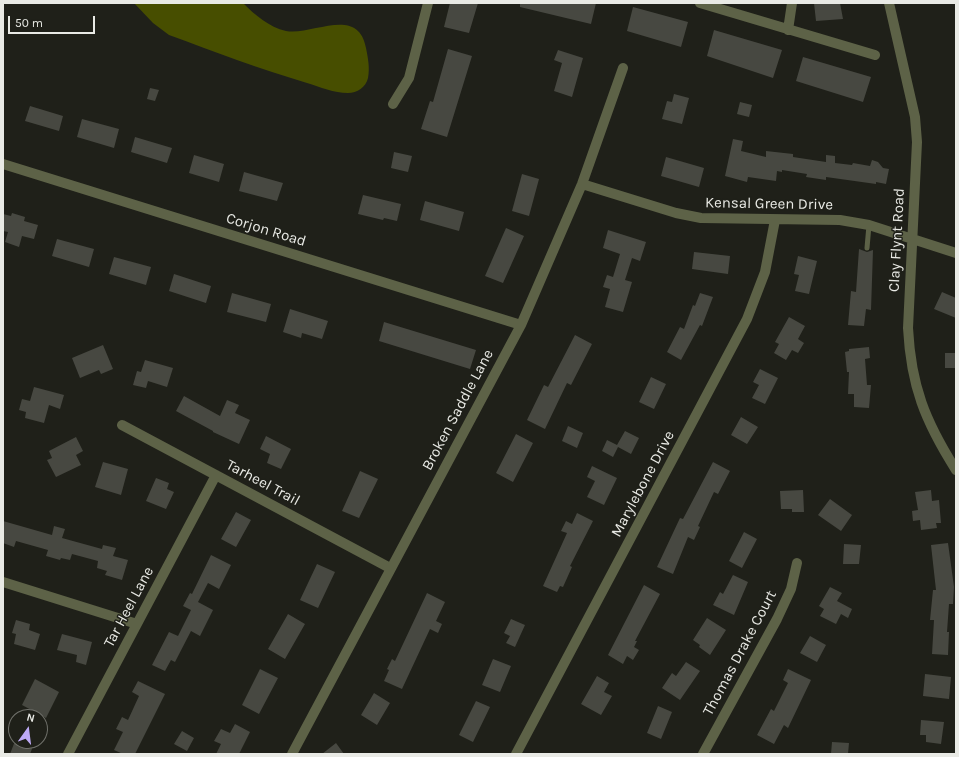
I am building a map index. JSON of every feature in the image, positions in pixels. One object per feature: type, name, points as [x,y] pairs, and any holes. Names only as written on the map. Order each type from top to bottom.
[{"type":"street","points":[[393,104],[409,78],[428,3]]},
{"type":"street","points":[[700,3],[875,55]]},
{"type":"street","points":[[788,30],[792,3]]},
{"type":"street","name":"Clay Flynt Road","points":[[889,3],[915,118],[917,142],[908,328],[912,373],[918,396],[928,420],[956,470]]},
{"type":"street","name":"Broken Saddle Lane","points":[[292,754],[520,325],[582,184],[623,68]]},
{"type":"street","name":"Corjon Road","points":[[3,164],[520,325]]},
{"type":"street","name":"Kensal Green Drive","points":[[582,184],[676,213],[701,218],[840,220],[869,225],[956,253]]},
{"type":"street","name":"Marylebone Drive","points":[[516,754],[747,319],[765,272],[775,220]]},
{"type":"street","name":"Tarheel Trail","points":[[122,425],[390,568]]},
{"type":"street","name":"Tar Heel Lane","points":[[68,754],[216,475]]},
{"type":"street","name":"Thomas Drake Court","points":[[703,754],[777,619],[791,589],[797,563]]},
{"type":"street","points":[[3,582],[137,624]]},
{"type":"lane","points":[[867,248],[869,225]]},
{"type":"shaded area","points":[[134,3],[243,3],[263,20],[274,27],[286,31],[308,30],[333,25],[344,25],[354,28],[361,35],[366,48],[369,67],[368,78],[361,89],[355,92],[343,93],[289,78],[169,35],[153,23]]},
{"type":"building","points":[[450,3],[478,3],[469,33],[444,27]]},
{"type":"building","points":[[520,3],[596,3],[591,24],[520,7]]},
{"type":"building","points":[[814,3],[840,3],[843,19],[816,21]]},
{"type":"building","points":[[633,7],[688,22],[681,47],[627,31]]},
{"type":"building","points":[[714,30],[782,50],[773,78],[707,56]]},
{"type":"building","points":[[448,49],[472,56],[447,137],[421,129],[430,101],[433,102]]},
{"type":"building","points":[[558,50],[583,58],[572,97],[554,91],[562,63],[554,60]]},
{"type":"building","points":[[803,57],[871,77],[863,102],[796,81]]},
{"type":"building","points":[[150,88],[159,90],[155,101],[147,99]]},
{"type":"building","points":[[674,94],[689,98],[682,124],[662,119],[667,101],[672,102]]},
{"type":"building","points":[[740,102],[752,105],[749,117],[737,114]]},
{"type":"building","points":[[30,106],[63,116],[59,131],[25,121]]},
{"type":"building","points":[[82,119],[119,129],[114,148],[77,137]]},
{"type":"building","points":[[135,137],[172,148],[167,163],[131,152]]},
{"type":"building","points":[[733,139],[743,141],[741,151],[766,157],[766,151],[793,154],[793,157],[826,162],[826,155],[835,156],[835,163],[852,165],[853,163],[870,166],[872,160],[878,162],[883,168],[889,169],[886,184],[826,177],[826,180],[806,177],[807,174],[782,170],[782,172],[777,171],[776,181],[748,177],[747,182],[725,176]]},
{"type":"building","points":[[394,152],[412,156],[408,172],[391,168]]},
{"type":"building","points":[[194,155],[224,164],[219,182],[189,173]]},
{"type":"building","points":[[666,157],[704,168],[699,187],[661,176]]},
{"type":"building","points":[[244,172],[283,183],[277,201],[239,191]]},
{"type":"building","points":[[522,174],[539,179],[529,216],[512,211]]},
{"type":"building","points":[[363,195],[401,204],[397,221],[384,218],[383,220],[358,214]]},
{"type":"building","points":[[425,201],[464,212],[459,231],[420,220]]},
{"type":"building","points":[[12,213],[25,217],[24,221],[38,225],[34,239],[22,236],[19,247],[5,242],[8,232],[3,231],[3,214],[11,216]]},
{"type":"building","points":[[506,228],[524,236],[503,283],[485,276]]},
{"type":"building","points":[[608,230],[646,242],[640,261],[632,258],[625,280],[632,282],[623,312],[605,307],[610,289],[603,287],[607,275],[613,277],[620,254],[603,248]]},
{"type":"building","points":[[57,239],[94,249],[89,267],[52,256]]},
{"type":"building","points":[[859,249],[867,252],[873,250],[871,310],[866,309],[864,326],[848,325],[851,291],[856,292]]},
{"type":"building","points":[[694,252],[730,256],[728,274],[692,269]]},
{"type":"building","points":[[798,256],[817,261],[809,294],[795,291],[799,275],[794,274]]},
{"type":"building","points":[[114,257],[151,267],[146,285],[109,274]]},
{"type":"building","points":[[174,274],[211,286],[206,303],[169,291]]},
{"type":"building","points":[[942,292],[956,298],[956,318],[934,309]]},
{"type":"building","points":[[232,293],[271,304],[266,322],[227,312]]},
{"type":"building","points":[[700,293],[713,297],[702,326],[700,325],[681,360],[667,352],[680,327],[684,329],[693,305],[695,306]]},
{"type":"building","points":[[290,309],[328,321],[322,339],[302,333],[301,338],[283,332]]},
{"type":"building","points":[[789,317],[805,326],[798,339],[804,343],[798,353],[792,350],[786,360],[774,353],[779,344],[775,342]]},
{"type":"building","points":[[384,322],[476,350],[470,369],[379,341]]},
{"type":"building","points":[[575,335],[592,344],[571,385],[567,383],[545,429],[527,420],[544,385],[548,387]]},
{"type":"building","points":[[103,345],[113,369],[101,374],[99,370],[80,378],[72,358]]},
{"type":"building","points":[[869,347],[870,358],[865,359],[867,385],[871,385],[869,408],[854,407],[854,394],[848,394],[849,372],[847,372],[845,352],[849,351],[849,349]]},
{"type":"building","points":[[945,353],[956,353],[956,368],[945,368]]},
{"type":"building","points":[[145,360],[173,368],[167,387],[148,381],[146,388],[133,385],[137,371],[141,372]]},
{"type":"building","points":[[760,369],[778,378],[765,404],[752,398],[759,385],[753,382]]},
{"type":"building","points":[[651,377],[666,384],[654,409],[639,402]]},
{"type":"building","points":[[34,387],[64,395],[60,409],[49,405],[44,423],[25,418],[26,412],[19,410],[22,399],[30,401]]},
{"type":"building","points":[[184,396],[220,416],[227,400],[239,405],[235,413],[250,420],[239,444],[213,432],[176,411]]},
{"type":"building","points":[[741,417],[758,427],[747,444],[731,435]]},
{"type":"building","points":[[568,426],[583,433],[577,448],[562,441]]},
{"type":"building","points":[[625,431],[639,438],[631,454],[618,447],[613,457],[602,451],[607,440],[617,445]]},
{"type":"building","points":[[516,434],[533,443],[513,482],[496,473]]},
{"type":"building","points":[[266,436],[291,449],[281,469],[267,463],[270,454],[260,449]]},
{"type":"building","points":[[76,437],[83,451],[76,455],[81,465],[56,477],[47,460],[52,458],[49,451]]},
{"type":"building","points":[[103,462],[128,469],[121,495],[95,487]]},
{"type":"building","points":[[713,462],[730,471],[718,494],[714,492],[698,526],[700,527],[694,540],[688,537],[673,574],[657,567],[680,518],[683,519]]},
{"type":"building","points":[[592,466],[617,478],[604,505],[587,497],[595,481],[587,477]]},
{"type":"building","points":[[360,471],[378,479],[359,518],[342,511]]},
{"type":"building","points":[[156,478],[169,483],[167,489],[174,492],[166,509],[146,501]]},
{"type":"building","points":[[803,490],[804,512],[792,512],[792,509],[781,509],[780,491]]},
{"type":"building","points":[[931,490],[932,501],[939,500],[941,523],[936,523],[937,528],[921,530],[920,520],[913,521],[912,511],[918,510],[915,492]]},
{"type":"building","points":[[830,499],[852,515],[841,531],[818,515]]},
{"type":"building","points":[[236,512],[251,520],[236,547],[221,539]]},
{"type":"building","points":[[577,513],[593,521],[570,566],[572,567],[563,587],[560,586],[557,592],[543,586],[567,533],[561,531],[566,521],[572,524]]},
{"type":"building","points":[[3,521],[52,535],[54,526],[65,529],[62,538],[102,549],[103,545],[116,548],[113,556],[128,560],[122,580],[105,575],[107,571],[97,568],[98,561],[72,554],[70,560],[61,558],[60,560],[46,556],[48,550],[16,541],[14,547],[3,543]]},
{"type":"building","points":[[744,532],[757,539],[742,568],[729,561]]},
{"type":"building","points":[[948,543],[954,587],[953,604],[949,604],[947,632],[949,632],[948,655],[932,654],[934,620],[930,620],[933,590],[936,590],[931,545]]},
{"type":"building","points":[[844,544],[861,545],[859,564],[843,564]]},
{"type":"building","points":[[211,555],[231,565],[219,589],[208,583],[198,602],[213,610],[200,636],[191,631],[175,662],[171,660],[165,671],[152,665],[169,632],[178,636],[191,610],[183,606],[190,593],[192,594]]},
{"type":"building","points":[[317,564],[335,572],[318,608],[300,600]]},
{"type":"building","points":[[733,575],[748,582],[734,615],[713,605],[720,592],[723,594]]},
{"type":"building","points":[[644,585],[660,594],[635,641],[637,641],[634,647],[639,650],[633,660],[627,656],[623,664],[608,655]]},
{"type":"building","points":[[830,587],[842,593],[837,601],[852,609],[848,618],[841,614],[836,624],[820,616],[824,609],[819,606]]},
{"type":"building","points":[[427,593],[445,602],[436,621],[442,624],[438,633],[430,629],[402,689],[384,681],[389,670],[387,669],[392,659],[395,661]]},
{"type":"building","points":[[288,614],[305,624],[285,659],[268,649]]},
{"type":"building","points":[[707,618],[726,630],[710,655],[699,647],[700,645],[693,640]]},
{"type":"building","points":[[511,619],[525,625],[515,647],[506,643],[510,636],[504,633]]},
{"type":"building","points":[[16,620],[30,624],[29,630],[40,634],[35,650],[14,644],[16,634],[12,633]]},
{"type":"building","points":[[62,634],[92,642],[86,665],[76,662],[77,655],[57,650]]},
{"type":"building","points":[[810,636],[826,645],[817,662],[800,653]]},
{"type":"building","points":[[493,659],[511,666],[500,692],[482,685]]},
{"type":"building","points":[[686,662],[700,671],[680,700],[662,688],[672,673],[676,676]]},
{"type":"building","points":[[260,669],[278,678],[259,714],[242,705]]},
{"type":"building","points":[[788,669],[811,680],[788,728],[784,725],[774,744],[757,735],[771,709],[774,711],[788,683],[783,680]]},
{"type":"building","points":[[925,674],[951,677],[949,699],[923,696]]},
{"type":"building","points":[[597,676],[609,683],[604,692],[612,696],[601,715],[581,704]]},
{"type":"building","points":[[35,679],[59,692],[48,714],[48,709],[29,709],[22,705]]},
{"type":"building","points":[[138,681],[165,694],[135,754],[123,754],[114,750],[123,732],[116,729],[122,717],[128,720],[139,696],[132,692]]},
{"type":"building","points":[[374,693],[390,703],[377,725],[361,715]]},
{"type":"building","points":[[476,701],[490,707],[473,742],[459,735]]},
{"type":"building","points":[[658,706],[672,712],[661,739],[647,733]]},
{"type":"building","points":[[921,720],[944,722],[941,744],[926,742],[926,735],[920,735]]},
{"type":"building","points":[[235,724],[250,732],[239,754],[216,754],[221,744],[214,741],[221,729],[230,733]]},
{"type":"building","points":[[182,731],[194,738],[187,751],[174,744]]},
{"type":"building","points":[[832,742],[849,743],[848,754],[831,754]]},
{"type":"building","points":[[336,743],[344,754],[322,754]]},
{"type":"building","points":[[12,749],[32,749],[30,754],[10,754]]}]
